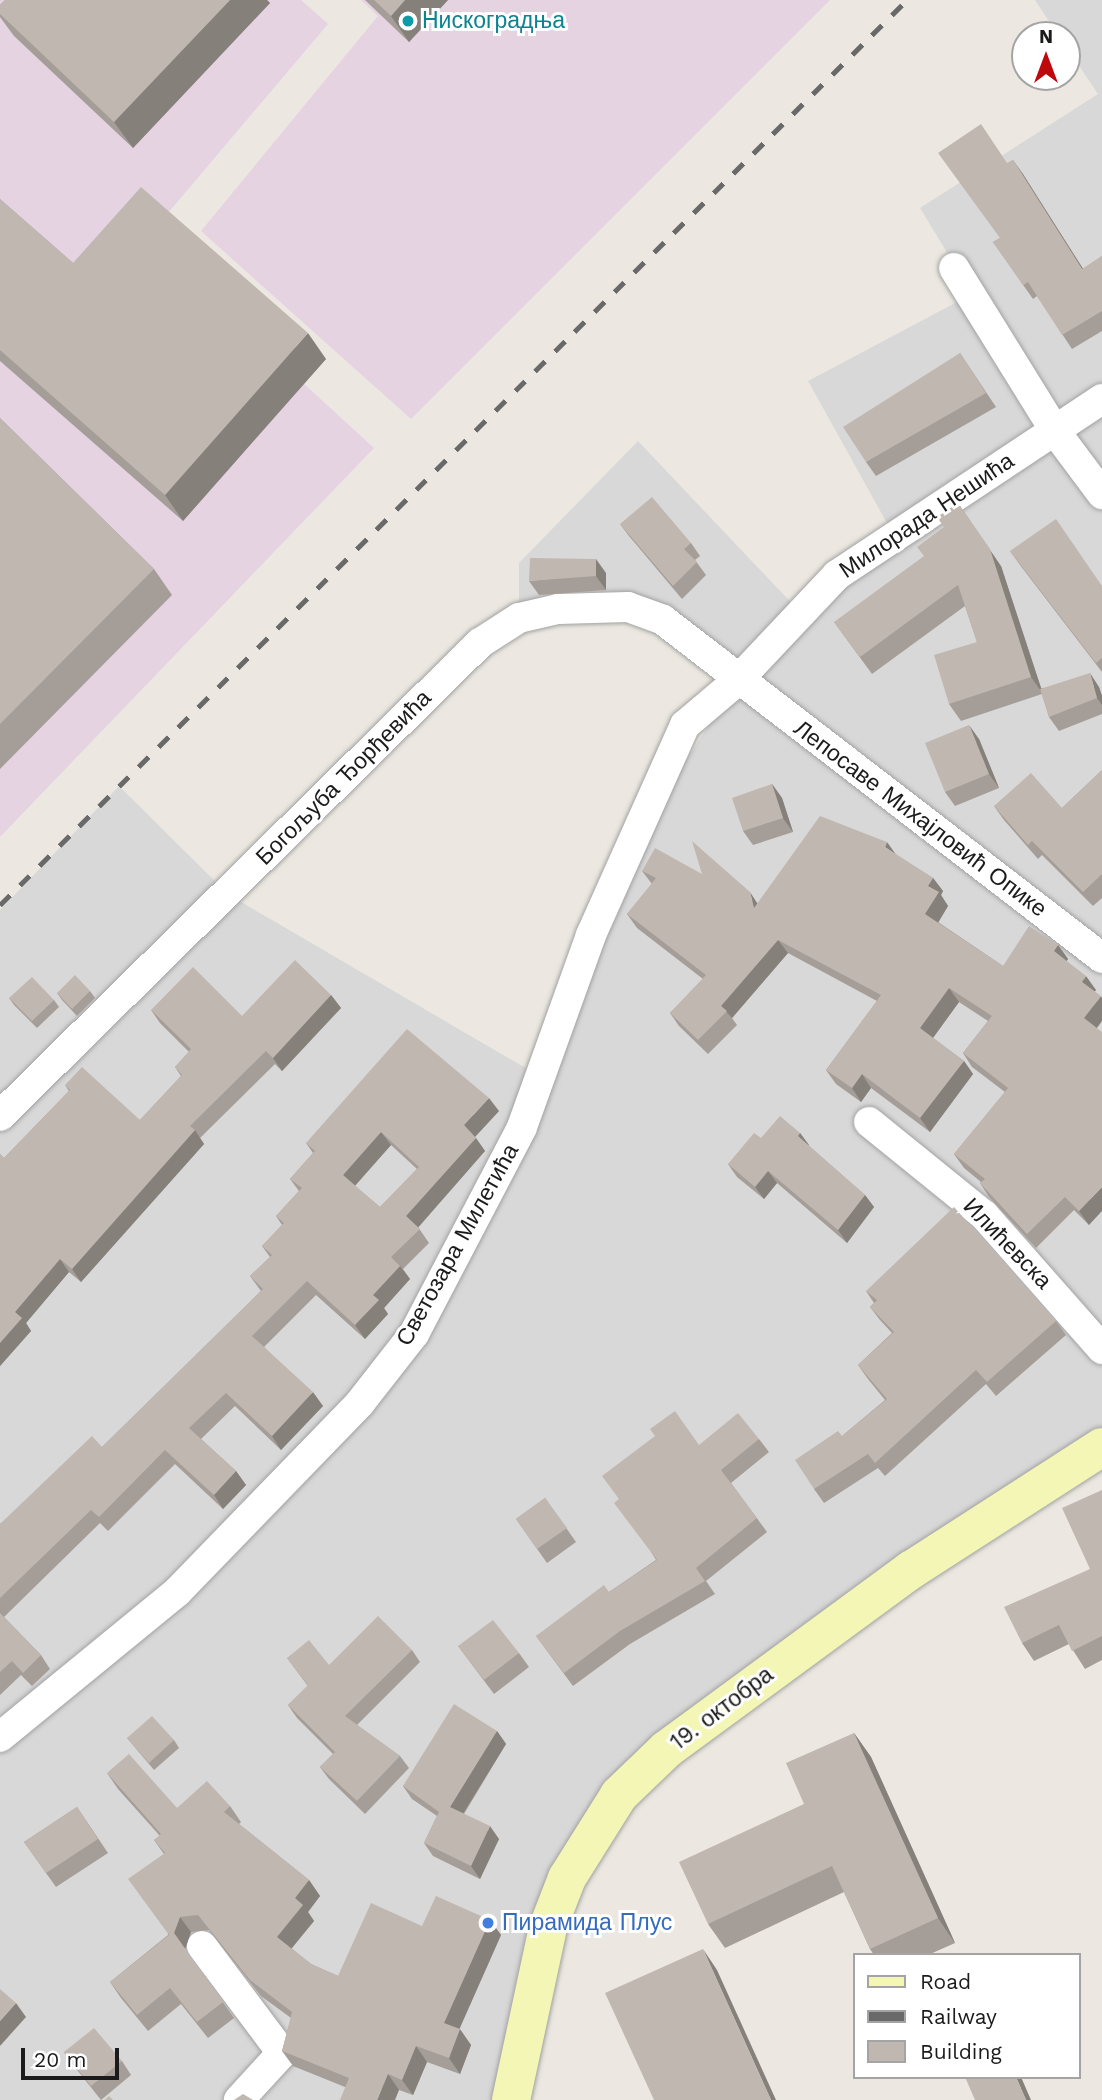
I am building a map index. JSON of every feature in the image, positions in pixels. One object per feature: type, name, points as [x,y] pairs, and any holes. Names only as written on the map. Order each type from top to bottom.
[{"type":"street","points":[[954,268],[1055,431],[1102,494]]},
{"type":"street","name":"Милорада Нешића","points":[[738,680],[837,575],[1102,399]]},
{"type":"street","name":"Богољуба Ђорђевића","points":[[0,1116],[229,895],[382,736],[480,643],[519,618],[558,609],[628,607],[663,620],[704,648],[738,680]]},
{"type":"street","name":"Лепосаве Михајловић Опике","points":[[738,680],[1101,955]]},
{"type":"street","name":"Светозара Милетића","points":[[0,1737],[177,1592],[360,1403],[414,1334],[523,1127],[591,934],[685,725],[738,680]]},
{"type":"street","name":"Илићевска","points":[[869,1122],[984,1214],[1102,1349]]},
{"type":"street","name":"19. октобра","points":[[511,2100],[548,1927],[567,1878],[619,1795],[667,1749],[911,1570],[1102,1447]]},
{"type":"street","points":[[202,1946],[282,2053],[239,2100]]},
{"type":"shaded area","points":[[0,0],[301,0],[328,24],[146,239],[374,448],[0,837]]},
{"type":"shaded area","points":[[361,0],[830,0],[411,419],[201,231],[378,16]]},
{"type":"shaded area","points":[[1035,0],[1102,0],[1102,1435],[619,1795],[567,1878],[515,2100],[0,2100],[0,910],[119,786],[229,895],[541,1077],[622,860],[738,680],[663,620],[519,618],[519,563],[638,441],[802,614],[893,534],[808,381],[972,294],[920,208],[1098,94],[1081,69],[1081,21],[1049,21]]},
{"type":"building","points":[[5,0],[230,0],[114,122],[0,14],[0,5]]},
{"type":"building","points":[[374,0],[405,0],[391,16]]},
{"type":"building","points":[[981,124],[1007,163],[1013,160],[1082,269],[1102,256],[1102,311],[1062,335],[1028,282],[1023,285],[993,242],[1000,238],[938,153]]},
{"type":"building","points":[[141,187],[308,333],[165,495],[0,350],[0,199],[73,263]]},
{"type":"building","points":[[960,353],[986,393],[866,462],[843,427]]},
{"type":"building","points":[[0,418],[154,569],[0,724]]},
{"type":"building","points":[[652,497],[691,543],[684,549],[697,562],[673,586],[620,524]]},
{"type":"building","points":[[958,503],[990,549],[1031,677],[949,704],[934,655],[977,642],[958,585],[860,657],[834,622],[924,556],[917,547],[944,527],[937,517]]},
{"type":"building","points":[[1056,519],[1102,586],[1102,658],[1096,663],[1010,551]]},
{"type":"building","points":[[530,558],[596,559],[596,576],[529,581]]},
{"type":"building","points":[[1090,673],[1097,698],[1049,717],[1040,689]]},
{"type":"building","points":[[969,725],[989,774],[945,792],[925,743]]},
{"type":"building","points":[[1102,770],[1102,874],[1083,892],[1032,841],[1028,845],[994,806],[1031,773],[1062,808]]},
{"type":"building","points":[[772,784],[783,818],[743,831],[732,798]]},
{"type":"building","points":[[820,816],[887,842],[885,847],[933,878],[928,886],[939,892],[925,914],[1003,966],[1029,926],[1058,945],[1054,951],[1086,976],[1082,982],[1101,996],[1084,1018],[1102,1032],[1102,1187],[1079,1211],[1065,1197],[1027,1234],[980,1183],[985,1179],[954,1154],[1008,1088],[963,1053],[992,1016],[949,988],[920,1028],[964,1061],[920,1118],[862,1074],[852,1088],[826,1070],[881,995],[778,940],[721,1006],[727,1011],[698,1040],[670,1013],[706,975],[627,914],[656,878],[642,871],[655,848],[702,874],[692,841],[750,892],[754,908]]},
{"type":"building","points":[[295,960],[331,995],[273,1058],[266,1051],[190,1126],[195,1130],[72,1269],[60,1259],[15,1312],[22,1318],[0,1343],[0,1154],[4,1158],[70,1090],[65,1085],[82,1067],[140,1120],[182,1075],[175,1067],[191,1049],[151,1010],[193,967],[242,1016]]},
{"type":"building","points":[[75,975],[90,991],[72,1009],[57,993]]},
{"type":"building","points":[[32,977],[54,1000],[32,1021],[9,998]]},
{"type":"building","points":[[407,1029],[489,1098],[464,1125],[476,1138],[406,1216],[420,1229],[391,1257],[400,1266],[373,1295],[379,1300],[355,1325],[307,1281],[252,1336],[313,1392],[272,1436],[226,1393],[189,1428],[236,1471],[214,1495],[165,1450],[99,1517],[91,1510],[0,1598],[0,1524],[92,1436],[102,1447],[263,1289],[250,1276],[272,1255],[262,1246],[284,1223],[276,1216],[302,1188],[290,1179],[315,1151],[306,1143]],"holes":[[[381,1132],[419,1167],[380,1207],[343,1175]]]},
{"type":"building","points":[[780,1116],[800,1133],[798,1136],[865,1195],[838,1230],[768,1171],[755,1187],[728,1164],[754,1133],[761,1138]]},
{"type":"building","points":[[954,1207],[1056,1321],[987,1382],[976,1370],[875,1463],[868,1454],[814,1489],[795,1460],[838,1431],[842,1436],[887,1399],[858,1365],[894,1332],[870,1307],[877,1300],[866,1291]]},
{"type":"building","points":[[675,1411],[699,1445],[738,1413],[759,1439],[721,1470],[757,1518],[696,1568],[705,1581],[620,1631],[564,1673],[536,1636],[604,1585],[609,1592],[657,1560],[614,1503],[619,1499],[602,1476],[655,1436],[650,1429]]},
{"type":"building","points":[[1102,1490],[1102,1636],[1072,1651],[1059,1625],[1022,1643],[1004,1607],[1090,1569],[1062,1508]]},
{"type":"building","points":[[545,1498],[567,1528],[537,1549],[516,1519]]},
{"type":"building","points":[[0,1613],[41,1655],[23,1673],[12,1661],[0,1672]]},
{"type":"building","points":[[378,1616],[412,1650],[345,1716],[400,1756],[357,1801],[320,1767],[335,1752],[288,1705],[308,1685],[287,1658],[309,1640],[329,1665]]},
{"type":"building","points":[[493,1620],[519,1653],[484,1680],[458,1646]]},
{"type":"building","points":[[454,1704],[497,1731],[450,1807],[490,1826],[471,1866],[424,1843],[439,1812],[403,1786]]},
{"type":"building","points":[[152,1716],[174,1740],[149,1763],[127,1738]]},
{"type":"building","points":[[854,1733],[938,1918],[870,1949],[832,1866],[708,1924],[679,1862],[804,1804],[786,1763]]},
{"type":"building","points":[[129,1754],[177,1808],[207,1781],[230,1806],[224,1812],[309,1880],[295,1898],[303,1905],[277,1937],[311,1964],[338,1976],[371,1903],[422,1926],[436,1896],[490,1920],[444,2023],[460,2029],[449,2058],[416,2046],[402,2080],[388,2074],[377,2100],[340,2100],[349,2078],[282,2051],[292,2012],[250,1980],[198,1915],[180,1917],[174,1933],[223,2002],[197,2022],[170,1988],[137,2015],[110,1982],[169,1935],[128,1879],[165,1853],[154,1840],[161,1834],[107,1773]]},
{"type":"building","points":[[77,1807],[98,1839],[46,1873],[24,1842]]},
{"type":"building","points":[[703,1949],[771,2100],[654,2100],[605,1993]]},
{"type":"building","points":[[0,1989],[16,2003],[0,2021]]},
{"type":"building","points":[[94,2028],[122,2061],[91,2086],[64,2052]]},
{"type":"building","points":[[966,2079],[1017,2079],[1026,2100],[975,2100]]},
{"type":"building","points":[[243,2094],[253,2100],[234,2100]]},
{"type":"railway","points":[[0,905],[907,0]]},
{"type":"place","name":"Нискоградња","points":[[408,21]]},
{"type":"place","name":"Пирамида Плус","points":[[488,1923]]}]
